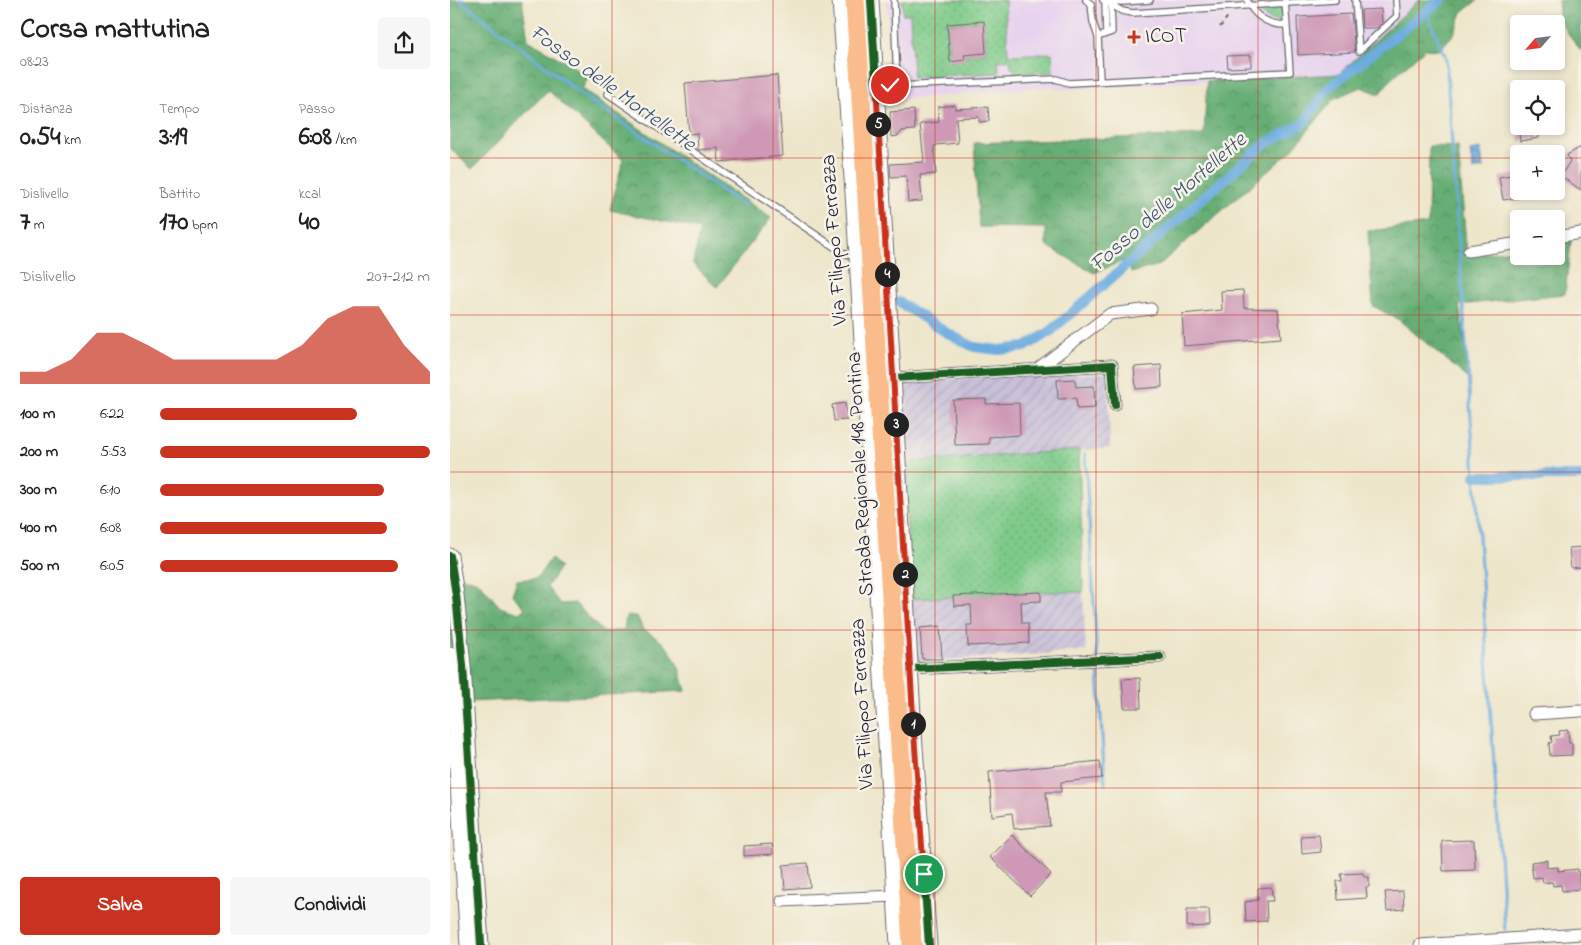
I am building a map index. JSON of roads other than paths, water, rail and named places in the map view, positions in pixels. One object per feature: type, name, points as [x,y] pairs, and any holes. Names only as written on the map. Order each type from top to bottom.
[{"type":"main road","name":"Strada Regionale 148 Pontina","points":[[855,0],[912,945]]},
{"type":"street","name":"Via Filippo Ferrazza","points":[[840,0],[898,945]]},
{"type":"street","points":[[871,0],[910,669],[929,945]]},
{"type":"street","points":[[1565,236],[1581,233]]},
{"type":"street","points":[[1469,251],[1510,244]]},
{"type":"street","points":[[1036,370],[1110,314],[1151,309]]},
{"type":"street","points":[[893,378],[1112,365],[1115,405]]},
{"type":"street","points":[[450,556],[457,602],[464,676],[480,945]]},
{"type":"street","points":[[450,655],[468,945]]},
{"type":"street","points":[[910,669],[1160,657]]},
{"type":"street","points":[[1534,714],[1581,711]]},
{"type":"street","points":[[782,901],[895,896]]},
{"type":"street","points":[[1420,945],[1506,942],[1581,934]]},
{"type":"lane","points":[[894,0],[897,86]]},
{"type":"lane","points":[[1086,0],[1092,4],[1093,22],[1098,37],[1100,81]]},
{"type":"lane","points":[[1104,0],[1122,2],[1150,0]]},
{"type":"lane","points":[[1104,0],[1128,12],[1236,6],[1248,3],[1335,0]]},
{"type":"lane","points":[[1104,0],[1106,34]]},
{"type":"lane","points":[[1355,0],[1359,51],[1397,16],[1396,0]]},
{"type":"lane","points":[[876,85],[897,86],[1056,79],[1069,83],[1290,72],[1285,1]]},
{"type":"lane","points":[[1248,3],[1268,23],[1286,25]]},
{"type":"lane","points":[[1098,37],[1112,32],[1111,4]]},
{"type":"lane","points":[[608,94],[843,253],[857,257]]},
{"type":"water","points":[[1481,149],[1483,168],[1473,170],[1470,151]]},
{"type":"waterway","name":"Fosso delle Mortellette","points":[[460,0],[581,94],[745,206]]},
{"type":"waterway","name":"Fosso delle Mortellette","points":[[899,302],[947,333],[974,347],[999,350],[1025,347],[1051,331],[1266,143],[1304,123],[1327,89],[1441,0]]},
{"type":"waterway","points":[[1426,11],[1446,58],[1505,930]]},
{"type":"waterway","points":[[1085,454],[1105,784]]},
{"type":"waterway","points":[[1475,476],[1581,476]]},
{"type":"place","name":"ICOT","points":[[1134,37]]}]
